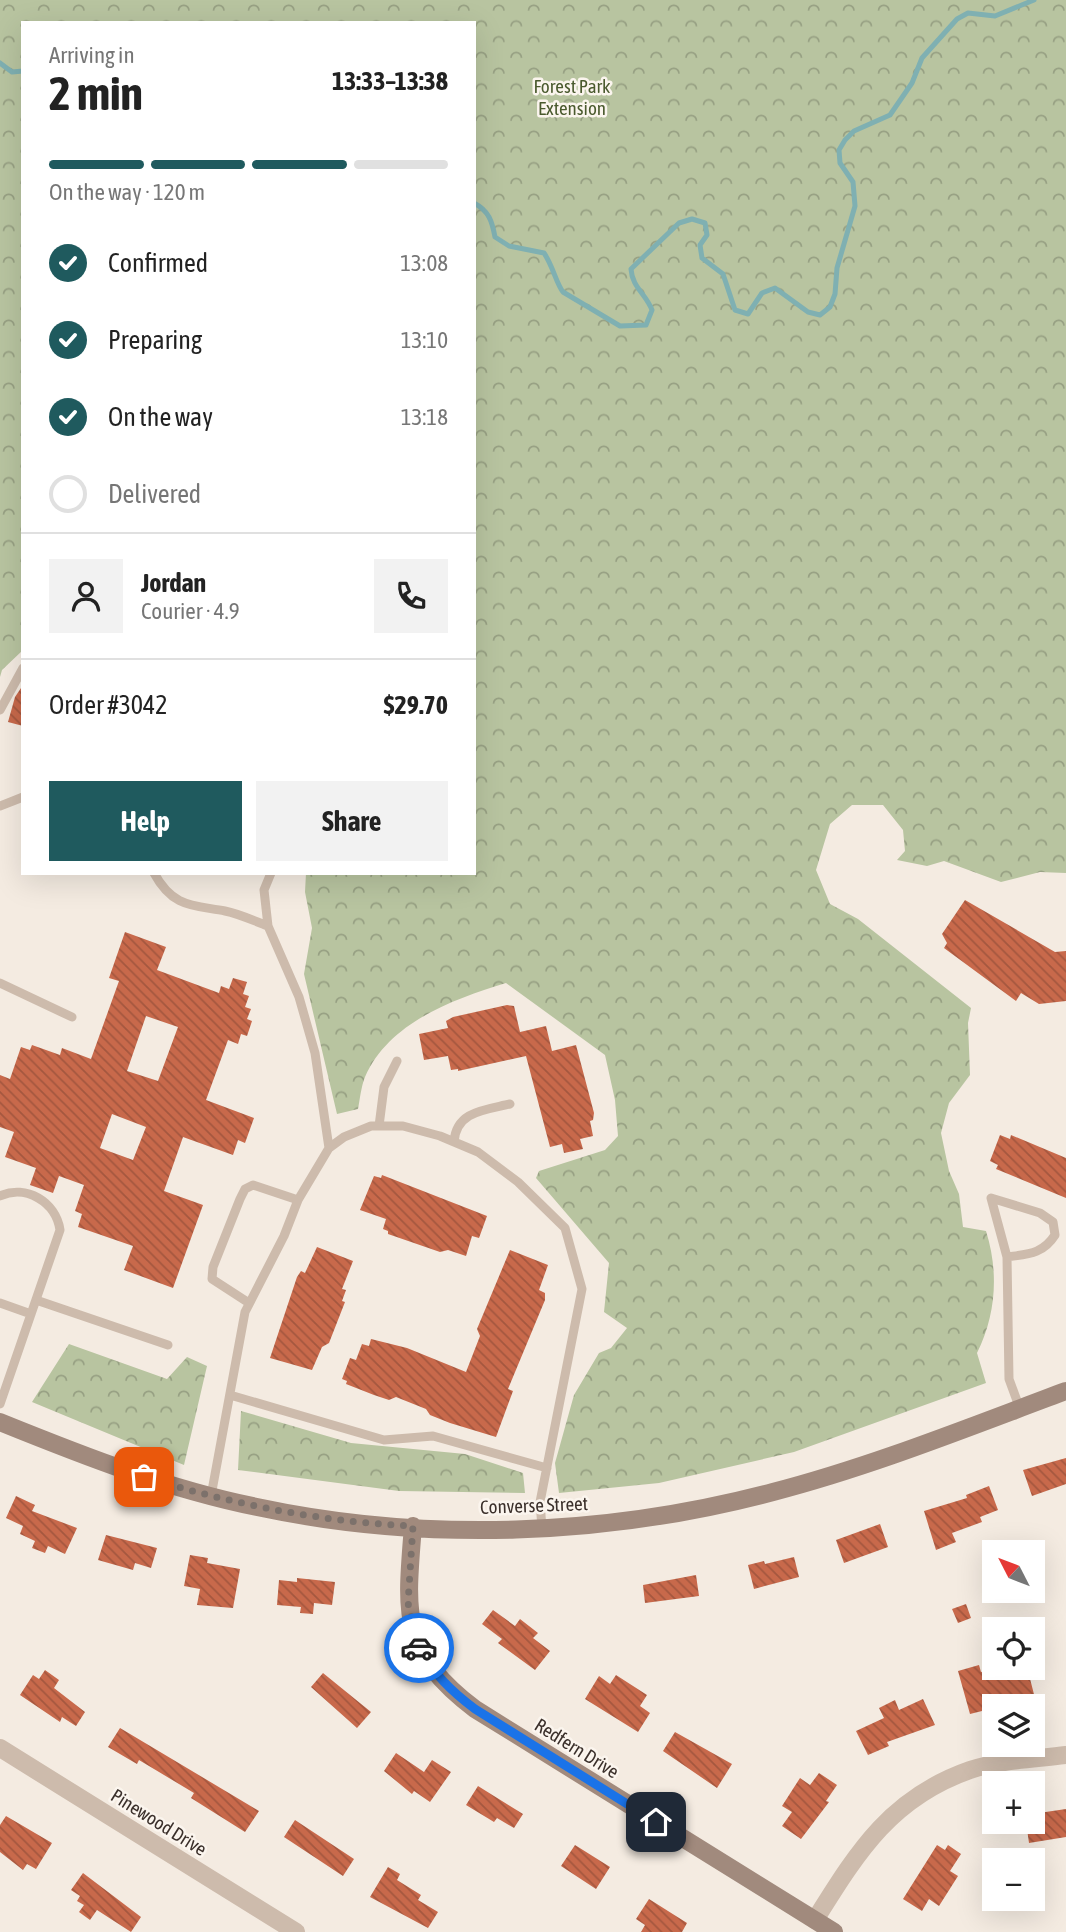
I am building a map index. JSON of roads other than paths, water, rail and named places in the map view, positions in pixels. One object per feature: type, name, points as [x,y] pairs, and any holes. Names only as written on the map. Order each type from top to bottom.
[{"type":"main road","name":"Converse Street","points":[[0,1422],[110,1465],[211,1496],[303,1515],[413,1526],[542,1528],[652,1517],[772,1493],[849,1469],[1066,1391]]},
{"type":"main road","name":"Redfern Drive","points":[[413,1526],[408,1603],[411,1627],[432,1670],[450,1690],[475,1709],[834,1932]]},
{"type":"street","name":"Pinewood Drive","points":[[0,1748],[296,1932]]},
{"type":"street","points":[[815,1920],[859,1850],[885,1821],[921,1793],[971,1769],[1066,1755]]},
{"type":"lane","points":[[0,710],[21,672]]},
{"type":"lane","points":[[0,806],[21,798]]},
{"type":"lane","points":[[156,875],[180,902],[198,909],[225,911],[268,926]]},
{"type":"lane","points":[[270,875],[264,890],[268,926],[299,998],[312,1042],[328,1148]]},
{"type":"lane","points":[[0,983],[72,1017]]},
{"type":"lane","points":[[379,1126],[384,1087],[397,1061]]},
{"type":"lane","points":[[454,1142],[460,1122],[472,1113],[510,1104]]},
{"type":"lane","points":[[211,1496],[239,1334],[249,1303],[285,1236],[298,1200],[328,1148],[344,1137],[371,1126],[403,1126],[478,1152],[519,1182],[565,1228],[582,1289],[540,1502],[542,1528]]},
{"type":"lane","points":[[249,1303],[212,1279],[213,1267],[240,1199],[245,1189],[253,1185],[298,1200]]},
{"type":"lane","points":[[0,1196],[10,1191],[30,1193],[48,1205],[58,1217],[60,1230],[0,1404]]},
{"type":"lane","points":[[1007,1257],[1035,1254],[1048,1246],[1055,1235],[1053,1222],[1040,1213],[991,1198],[1007,1257],[1009,1379],[1020,1409]]},
{"type":"lane","points":[[36,1300],[168,1345]]},
{"type":"lane","points":[[0,1303],[31,1314]]},
{"type":"lane","points":[[230,1395],[384,1440],[433,1436],[547,1468]]},
{"type":"waterway","points":[[476,204],[489,217],[495,237],[509,246],[544,253],[563,292],[620,326],[646,325],[652,310],[634,281],[631,269],[679,223],[692,219],[705,223],[707,235],[700,245],[702,258],[723,274],[735,310],[748,314],[762,293],[775,288],[808,312],[820,315],[830,307],[835,294],[837,268],[855,206],[853,182],[840,163],[839,150],[845,140],[854,131],[890,115],[912,83],[922,58],[957,19],[968,13],[995,16],[1034,0]]},
{"type":"waterway","points":[[0,63],[12,72],[21,71]]},
{"type":"park label","name":"Forest Park Extension","points":[[572,97]]}]
